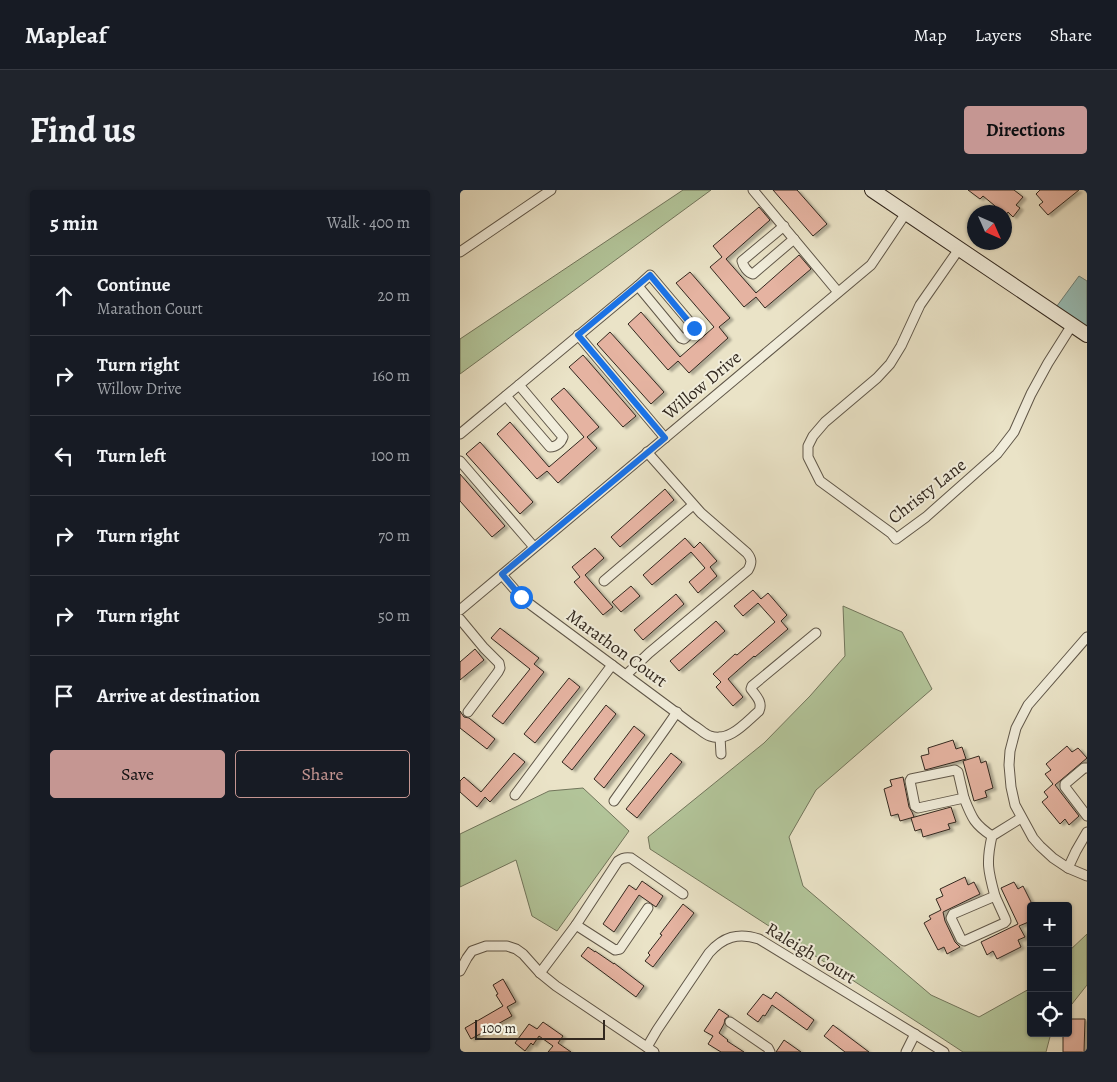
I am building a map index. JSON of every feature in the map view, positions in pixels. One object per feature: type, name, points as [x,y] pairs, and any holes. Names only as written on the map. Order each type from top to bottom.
[{"type":"street","points":[[460,252],[550,190]]},
{"type":"street","points":[[753,190],[838,292]]},
{"type":"street","points":[[872,190],[1087,335]]},
{"type":"street","name":"Willow Drive","points":[[460,610],[871,265],[906,214]]},
{"type":"street","points":[[784,226],[742,261],[743,265],[753,274],[794,239]]},
{"type":"street","name":"Christy Lane","points":[[959,249],[920,305],[902,346],[890,364],[877,378],[826,422],[813,436],[808,446],[808,457],[820,481],[891,533],[896,539],[989,462],[1006,444],[1014,432],[1031,394],[1048,363],[1072,325]]},
{"type":"street","points":[[460,434],[650,275],[694,328],[693,331],[684,339],[681,338],[638,286]]},
{"type":"street","points":[[578,335],[665,438]]},
{"type":"street","points":[[506,396],[550,447],[554,447],[562,441],[563,437],[518,385]]},
{"type":"street","points":[[626,675],[649,653],[748,570],[751,564],[750,556],[693,505],[647,452]]},
{"type":"street","points":[[460,460],[534,547]]},
{"type":"street","points":[[604,581],[693,505]]},
{"type":"street","name":"Marathon Court","points":[[502,574],[523,600],[706,733],[712,737],[720,737]]},
{"type":"street","points":[[460,619],[499,663],[500,668],[468,712]]},
{"type":"street","points":[[721,754],[720,737],[732,734],[759,711],[761,707],[760,702],[751,689],[752,686],[816,634]]},
{"type":"street","points":[[1087,637],[1033,697],[1023,713],[1016,728],[1010,751],[1009,775],[1013,799],[1030,834],[1053,858],[1068,868],[1087,876]]},
{"type":"street","points":[[515,795],[612,665]]},
{"type":"street","points":[[614,801],[677,712]]},
{"type":"street","points":[[1087,768],[1084,768],[1065,784],[1065,787],[1087,816]]},
{"type":"street","points":[[964,798],[918,808],[915,806],[910,782],[911,779],[955,770],[958,772],[964,798],[972,817],[980,828],[992,836]]},
{"type":"street","points":[[995,896],[953,914],[951,918],[961,939],[964,941],[1006,921],[995,896],[989,872],[989,849],[992,836],[1022,818]]},
{"type":"street","points":[[1068,868],[1087,832]]},
{"type":"street","points":[[540,972],[576,925],[618,861],[624,858],[631,858],[683,894]]},
{"type":"street","points":[[576,925],[615,950],[620,950],[648,908]]},
{"type":"street","name":"Raleigh Court","points":[[650,1050],[657,1030],[709,953],[719,943],[728,938],[746,936],[759,939],[944,1052]]},
{"type":"street","points":[[460,970],[472,951],[486,946],[507,946],[516,949],[556,986],[650,1050]]},
{"type":"street","points":[[730,1022],[768,1048],[770,1052]]},
{"type":"street","points":[[906,1052],[915,1034]]},
{"type":"green space","points":[[683,190],[711,190],[460,374],[460,339]]},
{"type":"green space","points":[[843,606],[902,632],[932,689],[816,790],[789,837],[803,886],[931,995],[979,1017],[1027,990],[1027,1037],[1050,1037],[1046,1052],[963,1052],[650,849],[648,837],[764,743],[810,696],[845,656]]},
{"type":"green space","points":[[583,788],[629,831],[557,931],[532,916],[516,860],[460,887],[460,834],[549,791]]},
{"type":"green space","points":[[1087,934],[1087,985],[1072,1004],[1072,992],[1072,948]]},
{"type":"water","points":[[1079,276],[1087,281],[1087,334],[1054,310]]},
{"type":"building","points":[[773,190],[797,190],[827,224],[813,236]]},
{"type":"building","points":[[968,190],[1014,190],[1023,197],[1016,205],[1020,208],[1013,217],[1012,205],[994,205],[983,196],[980,199]]},
{"type":"building","points":[[1040,190],[1079,190],[1048,215],[1039,205],[1043,202],[1036,194]]},
{"type":"building","points":[[759,207],[770,220],[726,259],[756,293],[799,255],[811,269],[765,308],[756,297],[744,307],[710,267],[722,257],[713,246]]},
{"type":"building","points":[[690,272],[730,318],[719,327],[728,338],[689,373],[678,361],[668,370],[628,324],[641,312],[680,357],[714,327],[676,283]]},
{"type":"building","points":[[610,332],[664,392],[651,404],[597,344]]},
{"type":"building","points":[[583,355],[636,416],[623,427],[569,367]]},
{"type":"building","points":[[564,388],[599,427],[587,437],[597,448],[558,483],[547,471],[537,479],[497,434],[510,422],[549,467],[584,437],[551,399]]},
{"type":"building","points":[[480,442],[533,502],[520,514],[466,454]]},
{"type":"building","points":[[460,474],[505,526],[492,537],[460,501]]},
{"type":"building","points":[[665,489],[674,500],[620,547],[611,537]]},
{"type":"building","points":[[685,538],[694,548],[700,542],[717,561],[710,567],[717,576],[698,593],[689,582],[705,568],[691,552],[652,585],[643,575]]},
{"type":"building","points":[[595,548],[604,558],[585,575],[613,607],[603,615],[574,582],[580,577],[572,567]]},
{"type":"building","points":[[631,586],[640,596],[621,612],[612,602]]},
{"type":"building","points":[[753,590],[761,599],[768,593],[787,615],[781,621],[788,629],[728,679],[743,697],[733,706],[716,687],[721,682],[713,674],[775,622],[758,603],[743,616],[734,606]]},
{"type":"building","points":[[676,594],[684,604],[643,640],[634,630]]},
{"type":"building","points":[[716,621],[725,631],[679,671],[670,661]]},
{"type":"building","points":[[500,628],[539,658],[534,664],[544,672],[503,724],[492,716],[530,669],[491,638]]},
{"type":"building","points":[[475,649],[484,660],[460,680],[460,662]]},
{"type":"building","points":[[569,678],[580,687],[535,743],[524,734]]},
{"type":"building","points":[[606,705],[616,714],[572,770],[562,762]]},
{"type":"building","points":[[460,711],[464,717],[469,718],[495,739],[487,749],[460,728]]},
{"type":"building","points":[[634,726],[645,735],[604,788],[594,779]]},
{"type":"building","points":[[953,740],[956,749],[962,747],[966,759],[925,770],[921,756],[929,754],[928,748]]},
{"type":"building","points":[[1067,746],[1072,752],[1078,748],[1087,758],[1055,785],[1079,816],[1069,825],[1065,819],[1060,824],[1042,802],[1048,797],[1044,792],[1053,784],[1045,774],[1051,770],[1046,764]]},
{"type":"building","points":[[514,753],[525,762],[490,802],[485,797],[477,807],[460,792],[460,781],[464,777],[481,792]]},
{"type":"building","points":[[671,753],[682,762],[637,818],[626,809]]},
{"type":"building","points":[[979,756],[981,763],[986,761],[993,788],[985,791],[987,797],[974,801],[963,761]]},
{"type":"building","points":[[903,777],[909,807],[914,817],[900,821],[898,814],[891,816],[884,789],[892,786],[890,780]]},
{"type":"building","points":[[951,807],[956,822],[948,824],[950,829],[923,837],[921,829],[915,831],[911,818]]},
{"type":"building","points":[[965,877],[968,885],[974,882],[980,894],[943,912],[955,942],[960,947],[947,954],[944,947],[938,950],[924,923],[931,919],[929,916],[941,910],[936,899],[943,896],[940,889]]},
{"type":"building","points":[[642,881],[663,896],[656,907],[639,895],[614,932],[603,924],[629,885],[636,890]]},
{"type":"building","points":[[1014,882],[1018,889],[1023,886],[1031,902],[1027,902],[1027,923],[1019,926],[1025,937],[1018,940],[1021,947],[997,959],[993,951],[987,955],[981,942],[1018,924],[1001,888]]},
{"type":"building","points":[[683,904],[694,913],[653,967],[645,961],[650,955],[648,953]]},
{"type":"building","points":[[588,947],[614,963],[644,986],[636,997],[581,956]]},
{"type":"building","points":[[503,979],[516,1002],[507,1007],[512,1016],[471,1039],[465,1028],[503,1006],[496,995],[498,994],[493,985]]},
{"type":"building","points":[[776,992],[814,1020],[807,1030],[772,1005],[765,1016],[763,1015],[758,1022],[747,1014],[763,994],[771,999]]},
{"type":"building","points":[[719,1009],[729,1016],[725,1019],[719,1033],[727,1041],[744,1052],[721,1052],[708,1044],[713,1036],[704,1031]]},
{"type":"building","points":[[1072,1019],[1085,1019],[1084,1052],[1063,1052],[1063,1037],[1072,1037]]},
{"type":"building","points":[[543,1022],[563,1036],[558,1043],[571,1052],[548,1052],[553,1046],[539,1036],[533,1045],[531,1043],[525,1051],[515,1043],[529,1024],[537,1029]]},
{"type":"building","points":[[833,1025],[869,1052],[845,1052],[824,1036]]},
{"type":"building","points":[[784,1040],[801,1052],[776,1052]]},
{"type":"route","points":[[521,597],[502,574],[665,438],[578,335],[650,275],[694,328]]}]
